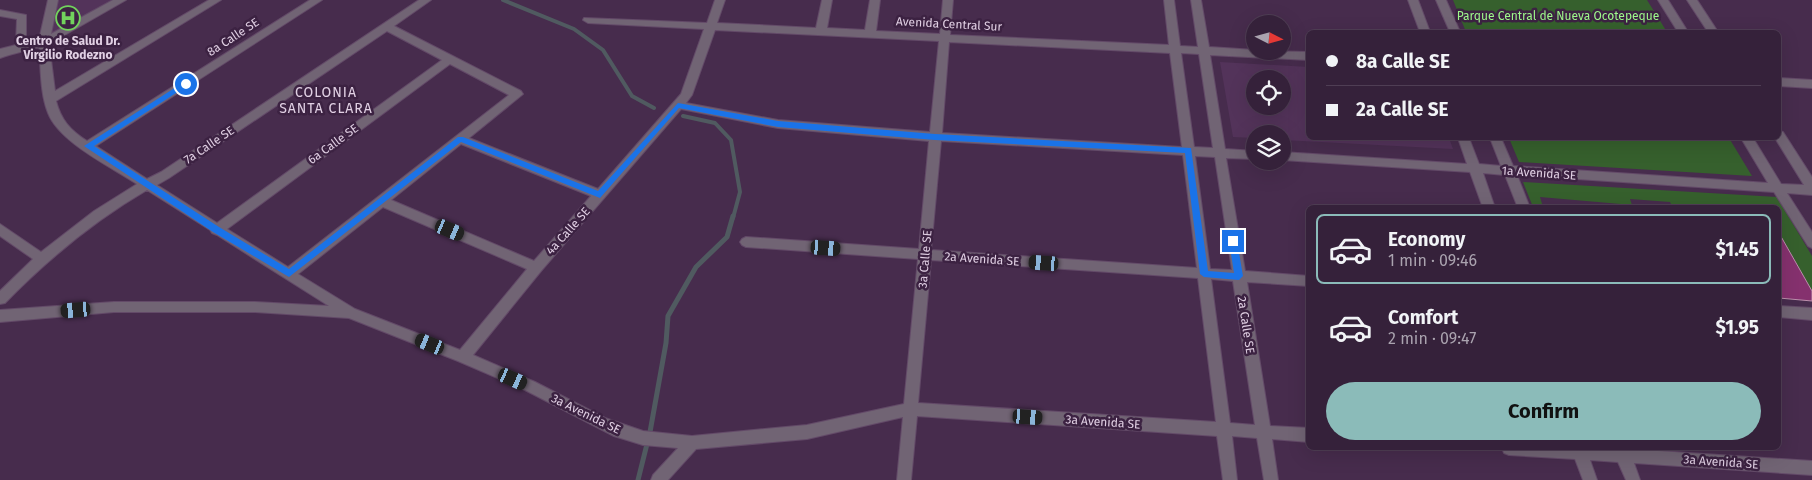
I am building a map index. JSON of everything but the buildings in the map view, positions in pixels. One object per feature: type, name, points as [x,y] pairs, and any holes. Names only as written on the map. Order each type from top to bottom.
[{"type":"street","name":"3a Avenida SE","points":[[54,0],[44,42],[50,98],[53,112],[59,124],[71,136],[216,230],[350,313],[463,357],[530,386],[619,431],[643,438],[692,442],[807,432],[911,409],[1306,435]]},
{"type":"street","points":[[0,54],[5,50],[44,42],[121,0]]},
{"type":"street","points":[[194,0],[206,6]]},
{"type":"street","points":[[50,98],[216,0]]},
{"type":"street","name":"8a Calle SE","points":[[88,146],[317,0]]},
{"type":"street","name":"7a Calle SE","points":[[0,299],[42,259],[89,221],[145,184],[166,175],[426,0]]},
{"type":"street","name":"4a Calle SE","points":[[463,357],[536,267],[686,95],[720,0]]},
{"type":"street","points":[[821,31],[827,0]]},
{"type":"street","points":[[870,34],[875,0]]},
{"type":"street","name":"3a Calle SE","points":[[904,480],[948,0]]},
{"type":"street","points":[[1169,0],[1230,480]]},
{"type":"street","name":"2a Calle SE","points":[[1196,0],[1271,480]]},
{"type":"street","points":[[1413,0],[1425,30]]},
{"type":"street","points":[[1442,0],[1454,30]]},
{"type":"street","points":[[1663,0],[1682,30]]},
{"type":"street","points":[[1692,0],[1712,30]]},
{"type":"street","points":[[0,13],[22,18],[22,48]]},
{"type":"street","name":"Avenida Central Sur","points":[[588,20],[1306,56]]},
{"type":"street","points":[[289,274],[516,94],[386,26]]},
{"type":"street","name":"6a Calle SE","points":[[216,230],[450,59]]},
{"type":"street","points":[[1781,82],[1812,84]]},
{"type":"street","points":[[678,105],[778,124],[935,137],[1246,154]]},
{"type":"street","points":[[460,139],[600,195]]},
{"type":"street","points":[[1781,139],[1812,189]]},
{"type":"street","points":[[1465,140],[1489,205]]},
{"type":"street","points":[[1497,140],[1523,205]]},
{"type":"street","points":[[1749,140],[1812,243]]},
{"type":"street","name":"1a Avenida SE","points":[[1291,157],[1812,189]]},
{"type":"street","points":[[381,201],[536,267]]},
{"type":"street","points":[[0,229],[42,259]]},
{"type":"street","name":"2a Avenida SE","points":[[746,242],[1306,281]]},
{"type":"street","points":[[0,316],[114,307],[255,307],[350,313]]},
{"type":"street","points":[[1781,312],[1812,314]]},
{"type":"street","points":[[658,480],[692,442]]},
{"type":"street","name":"3a Avenida SE","points":[[1579,450],[1621,451],[1812,468]]},
{"type":"street","points":[[1579,450],[1590,480]]},
{"type":"street","points":[[1621,451],[1633,480]]},
{"type":"shaded area","name":"Centro de Salud Dr. Virgilio Rodezno","points":[[58,0],[114,0],[50,36]]},
{"type":"shaded area","points":[[1220,62],[1306,67],[1306,140],[1450,140],[1453,149],[1291,140],[1291,125],[1246,125],[1246,138],[1233,137]]},
{"type":"green space","name":"Parque Central de Nueva Ocotepeque","points":[[1453,0],[1647,0],[1666,30],[1465,30]]},
{"type":"green space","points":[[1510,140],[1730,140],[1752,176],[1519,162]]},
{"type":"green space","points":[[1523,182],[1777,197],[1812,256],[1812,291],[1781,237],[1781,205],[1672,205],[1670,202],[1630,199],[1632,205],[1540,197],[1542,205],[1532,205]]},
{"type":"waterway","points":[[503,0],[574,29],[603,50],[632,96],[654,108]]},
{"type":"waterway","points":[[683,116],[715,123],[731,140],[740,192],[733,218]]},
{"type":"waterway","points":[[638,480],[650,432],[666,343],[668,316],[696,267],[727,237],[733,216]]},
{"type":"place","name":"Centro de Salud Dr. Virgilio Rodezno","points":[[68,18]]},
{"type":"district","name":"COLONIA SANTA CLARA","points":[[326,100]]},
{"type":"route","points":[[186,84],[88,146],[216,230],[289,274],[460,139],[600,195],[678,105],[778,124],[935,137],[1188,150],[1204,274],[1239,276],[1233,241]]}]
